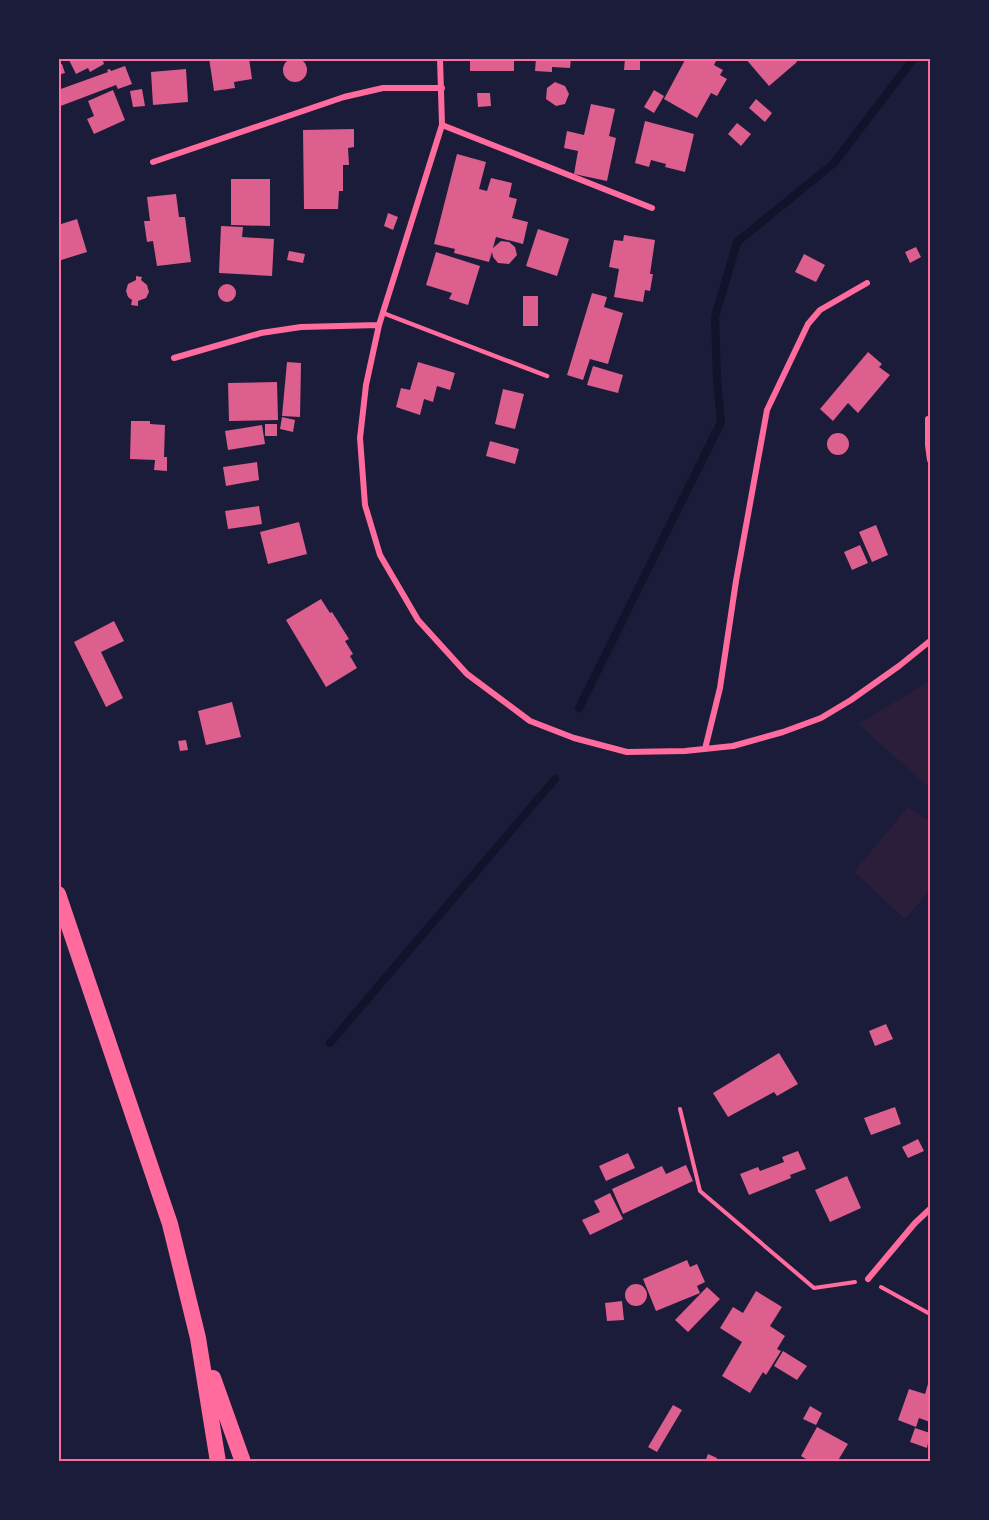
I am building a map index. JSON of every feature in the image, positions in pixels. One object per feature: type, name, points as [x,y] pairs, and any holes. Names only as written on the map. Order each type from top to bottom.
[{"type":"highway","points":[[58,894],[170,1224],[198,1338],[218,1461]]},
{"type":"highway","points":[[198,1338],[243,1461]]},
{"type":"street","points":[[440,58],[442,125],[379,326],[366,386],[360,438],[365,505],[380,555],[418,620],[466,674],[530,720],[574,738],[627,752],[705,749],[743,744],[783,732],[821,718],[851,700],[930,641]]},
{"type":"street","points":[[153,162],[344,97],[383,88],[442,88]]},
{"type":"street","points":[[442,125],[652,208]]},
{"type":"street","points":[[705,749],[720,688],[736,581],[767,410],[808,324],[820,310],[867,283]]},
{"type":"street","points":[[174,358],[261,333],[301,327],[379,326]]},
{"type":"street","points":[[928,419],[930,460]]},
{"type":"street","points":[[868,1280],[915,1223],[930,1209]]},
{"type":"lane","points":[[383,313],[547,376]]},
{"type":"path","points":[[680,1109],[700,1191],[814,1288],[868,1280],[930,1314]]},
{"type":"shaded area","points":[[930,681],[930,788],[858,724]]},
{"type":"shaded area","points":[[908,807],[930,822],[930,890],[905,919],[854,872]]},
{"type":"building","points":[[68,58],[102,58],[104,64],[90,72],[88,68],[76,74]]},
{"type":"building","points":[[209,58],[249,58],[252,79],[234,82],[235,88],[214,91]]},
{"type":"building","points":[[295,58],[303,62],[307,70],[303,78],[295,82],[287,78],[283,70],[287,62]]},
{"type":"building","points":[[470,58],[514,58],[514,71],[470,71]]},
{"type":"building","points":[[536,58],[571,58],[570,68],[552,67],[552,72],[535,71]]},
{"type":"building","points":[[625,58],[640,58],[640,70],[624,70]]},
{"type":"building","points":[[686,58],[712,58],[716,61],[714,65],[723,70],[720,75],[727,79],[717,96],[711,93],[697,118],[664,99]]},
{"type":"building","points":[[745,58],[794,58],[797,62],[769,86]]},
{"type":"building","points":[[62,64],[65,73],[58,75],[58,65]]},
{"type":"building","points":[[125,66],[132,84],[118,89],[116,85],[58,107],[58,90],[108,72],[107,70],[111,71]]},
{"type":"building","points":[[186,69],[188,102],[153,105],[151,72]]},
{"type":"building","points":[[555,82],[565,86],[569,94],[565,104],[556,106],[546,99],[547,88]]},
{"type":"building","points":[[142,89],[145,106],[133,107],[130,91]]},
{"type":"building","points":[[113,90],[125,120],[94,134],[87,119],[94,116],[88,101]]},
{"type":"building","points":[[654,90],[664,96],[654,113],[644,107]]},
{"type":"building","points":[[477,93],[490,93],[491,106],[478,107]]},
{"type":"building","points":[[756,99],[772,113],[765,122],[749,108]]},
{"type":"building","points":[[591,104],[615,109],[609,136],[616,138],[607,181],[574,174],[578,151],[564,148],[567,131],[584,135]]},
{"type":"building","points":[[645,121],[694,134],[685,172],[665,167],[666,164],[651,160],[649,167],[635,163]]},
{"type":"building","points":[[737,123],[751,134],[741,146],[728,134]]},
{"type":"building","points":[[354,129],[354,147],[348,148],[349,165],[343,165],[343,191],[339,191],[338,209],[304,209],[303,130]]},
{"type":"building","points":[[457,154],[486,162],[479,189],[487,191],[491,178],[512,183],[509,197],[517,199],[512,218],[528,222],[523,244],[496,237],[493,248],[501,241],[509,242],[515,247],[517,255],[509,264],[498,263],[492,252],[489,262],[454,253],[455,249],[434,244]]},
{"type":"building","points":[[231,179],[270,179],[270,226],[231,225]]},
{"type":"building","points":[[176,194],[179,217],[185,217],[191,262],[157,266],[153,241],[147,242],[144,221],[150,221],[147,197]]},
{"type":"building","points":[[388,213],[398,217],[393,230],[384,226]]},
{"type":"building","points":[[77,219],[87,252],[58,261],[58,225]]},
{"type":"building","points":[[221,226],[243,227],[242,237],[274,239],[272,276],[219,273]]},
{"type":"building","points":[[538,229],[569,239],[557,276],[526,266]]},
{"type":"building","points":[[624,235],[655,240],[650,291],[645,290],[643,302],[614,297],[619,269],[609,267],[614,240],[623,241]]},
{"type":"building","points":[[916,247],[921,257],[910,263],[905,252]]},
{"type":"building","points":[[289,251],[305,254],[303,263],[287,260]]},
{"type":"building","points":[[436,252],[480,266],[468,305],[449,299],[452,293],[426,285]]},
{"type":"building","points":[[804,254],[825,265],[816,282],[795,272]]},
{"type":"building","points":[[136,276],[142,277],[141,280],[147,285],[149,292],[146,298],[138,301],[138,306],[131,305],[132,300],[126,291],[128,284],[136,280]]},
{"type":"building","points":[[223,284],[231,284],[236,289],[234,300],[223,302],[218,297],[218,289]]},
{"type":"building","points":[[592,293],[607,297],[604,307],[623,313],[608,364],[590,359],[583,380],[567,375]]},
{"type":"building","points":[[523,296],[538,296],[538,326],[523,326]]},
{"type":"building","points":[[868,352],[882,364],[879,367],[890,375],[858,413],[848,403],[833,421],[820,409]]},
{"type":"building","points":[[287,362],[301,363],[300,417],[282,416]]},
{"type":"building","points":[[418,362],[455,373],[450,390],[437,386],[433,402],[424,399],[420,415],[396,407],[401,388],[410,390]]},
{"type":"building","points":[[593,366],[623,375],[618,393],[587,385]]},
{"type":"building","points":[[277,382],[278,420],[229,421],[228,383]]},
{"type":"building","points":[[503,389],[524,394],[515,429],[495,424]]},
{"type":"building","points":[[282,417],[295,420],[293,432],[280,429]]},
{"type":"building","points":[[131,421],[150,421],[150,424],[165,425],[164,457],[167,457],[167,471],[154,470],[155,460],[130,459]]},
{"type":"building","points":[[265,424],[277,424],[277,436],[265,436]]},
{"type":"building","points":[[262,425],[265,444],[228,450],[225,431]]},
{"type":"building","points":[[838,433],[846,436],[849,444],[846,452],[838,455],[830,452],[827,444],[830,436]]},
{"type":"building","points":[[490,441],[519,449],[515,464],[486,456]]},
{"type":"building","points":[[257,462],[259,480],[226,486],[223,467]]},
{"type":"building","points":[[259,506],[262,524],[228,529],[225,511]]},
{"type":"building","points":[[299,522],[307,554],[268,564],[260,532]]},
{"type":"building","points":[[876,525],[888,555],[872,562],[859,532]]},
{"type":"building","points":[[860,545],[868,563],[852,570],[844,552]]},
{"type":"building","points":[[321,599],[349,639],[345,641],[353,654],[350,656],[357,668],[326,687],[286,620]]},
{"type":"building","points":[[114,621],[124,641],[101,652],[123,698],[106,707],[74,642]]},
{"type":"building","points":[[232,702],[241,737],[206,745],[198,711]]},
{"type":"building","points":[[186,740],[188,750],[180,751],[178,741]]},
{"type":"building","points":[[886,1024],[893,1039],[875,1046],[869,1031]]},
{"type":"building","points":[[779,1053],[798,1084],[777,1096],[774,1092],[728,1117],[713,1093]]},
{"type":"building","points":[[895,1107],[901,1124],[871,1135],[864,1118]]},
{"type":"building","points":[[918,1139],[924,1151],[908,1158],[902,1147]]},
{"type":"building","points":[[798,1151],[806,1169],[790,1175],[791,1178],[749,1195],[740,1174],[758,1167],[760,1171],[784,1162],[782,1157]]},
{"type":"building","points":[[628,1153],[635,1168],[606,1181],[599,1166]]},
{"type":"building","points":[[686,1165],[693,1181],[623,1214],[612,1189],[662,1166],[666,1174]]},
{"type":"building","points":[[847,1176],[861,1208],[830,1222],[815,1190]]},
{"type":"building","points":[[610,1193],[623,1219],[590,1235],[582,1220],[600,1212],[594,1201]]},
{"type":"building","points":[[687,1260],[690,1267],[697,1264],[705,1282],[697,1286],[700,1293],[656,1311],[643,1279]]},
{"type":"building","points":[[636,1284],[644,1287],[647,1295],[644,1303],[636,1306],[628,1303],[625,1295],[628,1287]]},
{"type":"building","points":[[707,1287],[720,1299],[688,1332],[675,1320]]},
{"type":"building","points":[[756,1291],[782,1307],[770,1326],[785,1336],[777,1349],[781,1351],[766,1375],[763,1372],[750,1393],[722,1376],[742,1342],[720,1328],[733,1307],[743,1313]]},
{"type":"building","points":[[622,1301],[624,1320],[607,1321],[605,1303]]},
{"type":"building","points":[[783,1351],[807,1366],[797,1380],[774,1366]]},
{"type":"building","points":[[928,1384],[930,1385],[930,1422],[919,1418],[916,1427],[898,1420],[909,1389],[925,1394]]},
{"type":"building","points":[[673,1405],[682,1410],[657,1452],[648,1447]]},
{"type":"building","points":[[810,1406],[822,1413],[816,1425],[803,1419]]},
{"type":"building","points":[[817,1427],[848,1444],[837,1462],[811,1462],[801,1456]]},
{"type":"building","points":[[915,1428],[930,1433],[927,1448],[910,1442]]},
{"type":"building","points":[[708,1454],[717,1458],[716,1462],[705,1462]]},
{"type":"waterway","points":[[579,708],[721,422],[715,317],[737,242],[834,163],[914,58]]},
{"type":"waterway","points":[[330,1043],[555,779]]}]
